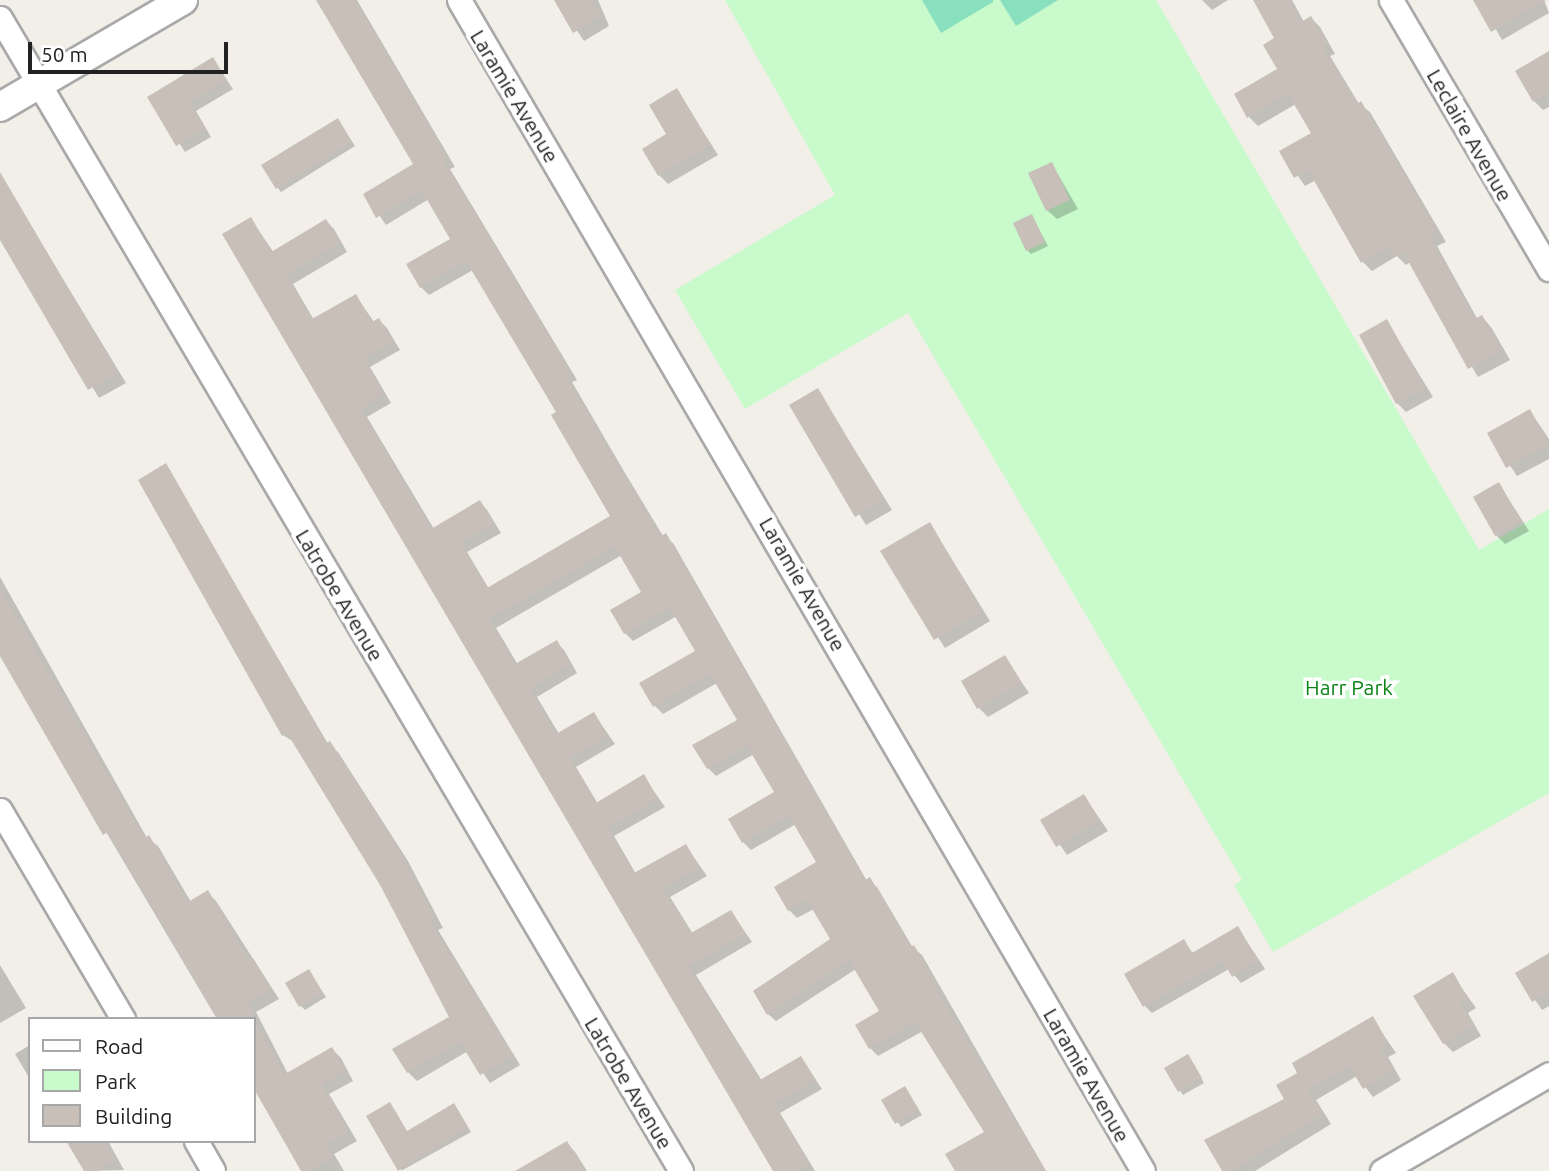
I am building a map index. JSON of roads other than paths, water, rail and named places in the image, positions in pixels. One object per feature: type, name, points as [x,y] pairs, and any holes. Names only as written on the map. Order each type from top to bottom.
[{"type":"street","points":[[0,107],[183,0]]},
{"type":"street","name":"Laramie Avenue","points":[[459,0],[1143,1171]]},
{"type":"street","name":"Leclaire Avenue","points":[[1391,0],[1549,269]]},
{"type":"street","name":"Latrobe Avenue","points":[[0,18],[681,1171]]},
{"type":"street","points":[[0,810],[122,1017]]},
{"type":"street","points":[[1382,1171],[1549,1074]]},
{"type":"street","points":[[196,1143],[213,1171]]},
{"type":"park label","name":"Harr Park","points":[[1349,687]]}]
